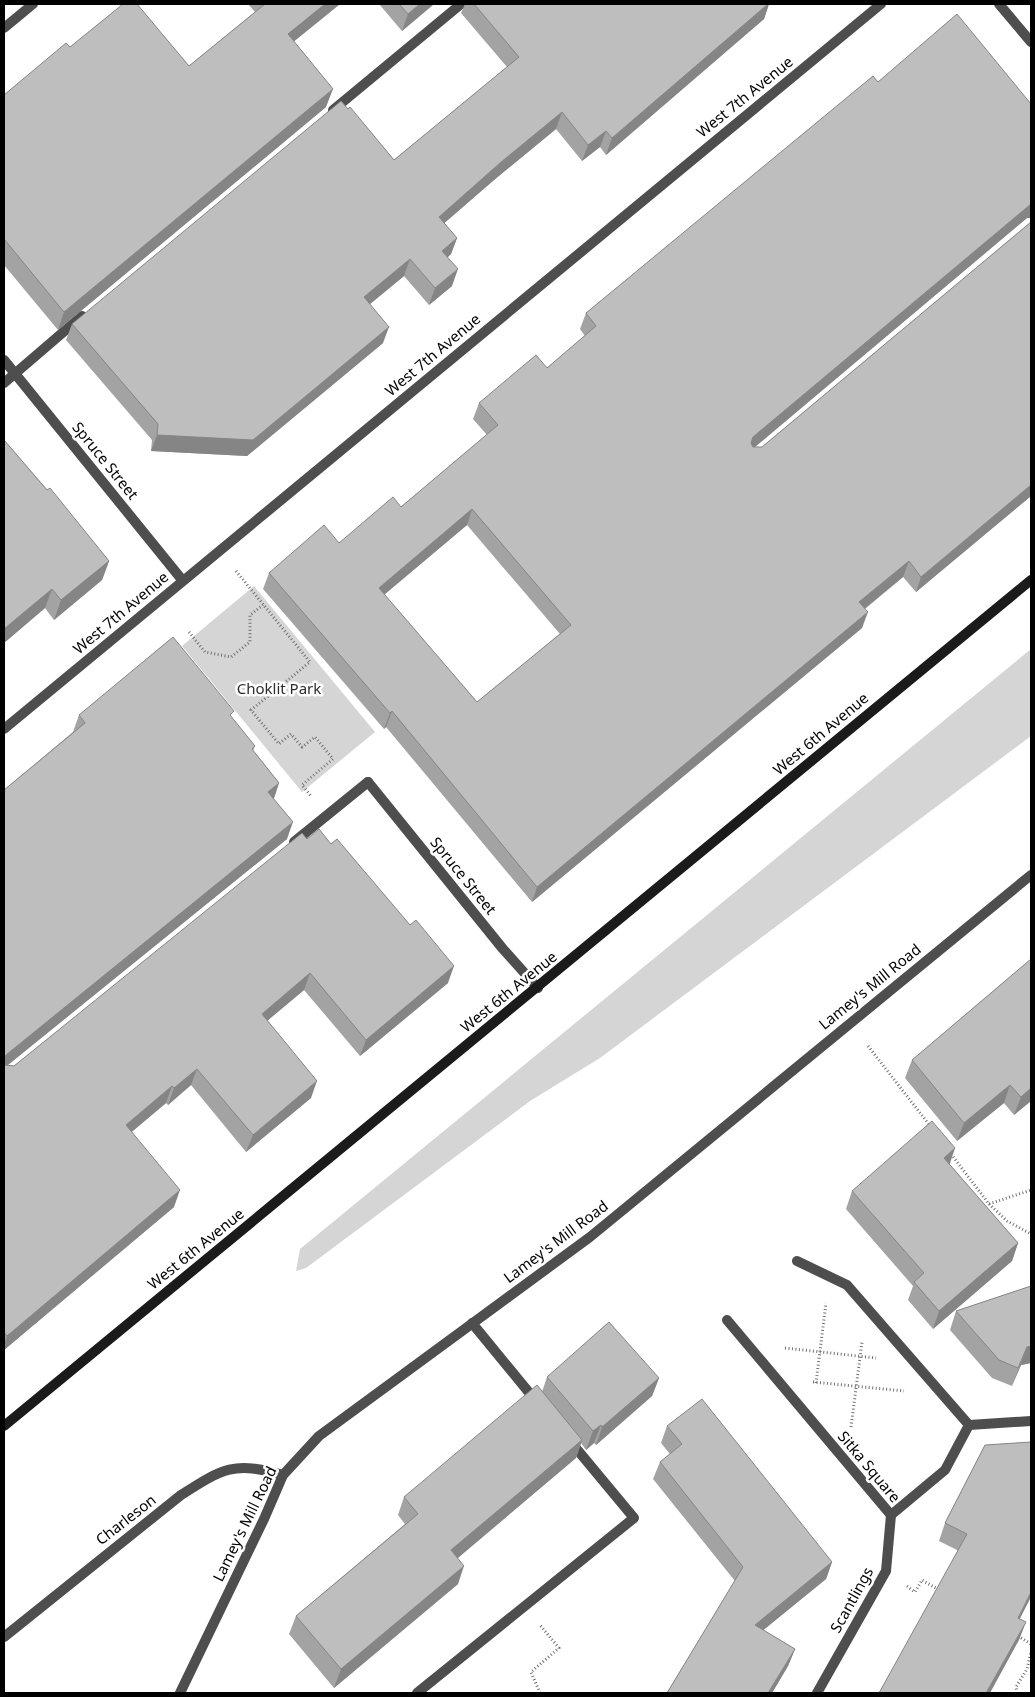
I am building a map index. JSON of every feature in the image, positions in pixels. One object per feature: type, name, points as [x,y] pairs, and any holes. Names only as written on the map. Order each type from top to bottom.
[{"type":"main road","name":"West 6th Avenue","points":[[4,1426],[1031,580]]},
{"type":"street","points":[[4,28],[33,4]]},
{"type":"street","points":[[323,118],[461,4]]},
{"type":"street","name":"West 7th Avenue","points":[[4,729],[881,4]]},
{"type":"street","points":[[999,4],[1031,42]]},
{"type":"street","points":[[4,383],[92,308]]},
{"type":"street","name":"Spruce Street","points":[[4,360],[183,581]]},
{"type":"street","name":"Spruce Street","points":[[289,846],[368,782],[503,949],[538,988]]},
{"type":"street","name":"Lamey's Mill Road","points":[[180,1693],[264,1519],[283,1475],[319,1436],[590,1237],[1031,874]]},
{"type":"street","points":[[797,1262],[847,1285],[969,1425],[1031,1421]]},
{"type":"street","name":"Sitka Square","points":[[727,1320],[891,1515],[944,1470],[969,1425]]},
{"type":"street","points":[[472,1323],[541,1407]]},
{"type":"street","points":[[417,1693],[634,1518],[566,1436]]},
{"type":"street","name":"Charleson","points":[[4,1637],[181,1495],[210,1476],[238,1466],[258,1468],[283,1475]]},
{"type":"street","name":"Scantlings","points":[[817,1693],[886,1571],[891,1515]]},
{"type":"path","points":[[232,567],[310,662],[251,710],[279,744],[291,734],[302,747],[315,737],[333,759],[302,785]]},
{"type":"path","points":[[189,632],[205,652],[231,658],[250,642],[250,615],[263,605]]},
{"type":"path","points":[[868,1046],[935,1133]]},
{"type":"path","points":[[947,1148],[989,1204],[1007,1221],[1031,1234]]},
{"type":"path","points":[[989,1204],[1031,1190]]},
{"type":"path","points":[[812,1421],[830,1276]]},
{"type":"path","points":[[847,1463],[868,1307]]},
{"type":"path","points":[[746,1344],[914,1361]]},
{"type":"path","points":[[775,1377],[856,1387],[942,1394]]},
{"type":"path","points":[[886,1571],[915,1592],[922,1580],[947,1595]]},
{"type":"path","points":[[526,1607],[559,1648],[531,1672],[540,1693]]},
{"type":"path","points":[[1014,1634],[1031,1644]]},
{"type":"path","points":[[1017,1693],[1016,1687],[1027,1669],[1031,1652]]},
{"type":"green space","name":"Choklit Park","points":[[254,586],[375,732],[302,792],[182,646]]},
{"type":"green space","points":[[1031,649],[1031,736],[600,1058],[530,1101],[306,1268],[296,1271],[300,1249]]},
{"type":"building","points":[[123,4],[137,4],[189,66],[265,4],[325,4],[288,34],[333,89],[64,312],[4,239],[4,95],[66,43],[70,47]]},
{"type":"building","points":[[399,4],[420,4],[408,14]]},
{"type":"building","points":[[474,4],[768,4],[612,138],[606,131],[588,145],[562,112],[500,163],[439,217],[457,238],[442,251],[458,269],[435,288],[410,259],[364,297],[389,327],[253,440],[157,435],[158,424],[72,324],[341,101],[348,109],[350,107],[394,160],[519,57]]},
{"type":"building","points":[[957,14],[1031,104],[1031,204],[753,437],[751,443],[753,447],[762,447],[1031,222],[1031,485],[921,577],[909,561],[859,602],[868,612],[537,887],[392,711],[390,713],[269,573],[324,525],[339,543],[393,497],[401,507],[498,425],[479,403],[536,355],[547,368],[596,326],[586,313],[873,76],[878,82]],"holes":[[[472,509],[571,625],[477,702],[379,588]]]},
{"type":"building","points":[[4,440],[47,490],[50,488],[109,561],[61,600],[52,589],[4,629]]},
{"type":"building","points":[[173,637],[234,711],[230,715],[255,746],[252,749],[279,783],[268,792],[293,822],[6,1055],[4,1060],[4,790],[85,723],[79,715]]},
{"type":"building","points":[[319,829],[331,844],[337,839],[410,925],[416,920],[454,966],[366,1040],[310,973],[262,1014],[317,1081],[253,1135],[197,1069],[174,1088],[172,1086],[126,1125],[180,1190],[7,1336],[4,1332],[4,1062],[5,1065],[14,1066],[302,833],[307,839]]},
{"type":"building","points":[[1031,959],[1031,1088],[1021,1097],[1010,1085],[964,1123],[912,1060]]},
{"type":"building","points":[[932,1121],[955,1148],[944,1158],[1018,1243],[939,1311],[914,1282],[924,1273],[852,1191]]},
{"type":"building","points":[[1031,1286],[1031,1346],[1027,1347],[1018,1368],[999,1360],[956,1311]]},
{"type":"building","points":[[609,1322],[659,1378],[602,1427],[601,1425],[593,1431],[547,1377]]},
{"type":"building","points":[[537,1385],[582,1440],[451,1550],[464,1566],[341,1669],[296,1616],[418,1514],[404,1497]]},
{"type":"building","points":[[702,1399],[832,1562],[755,1625],[795,1649],[768,1693],[667,1693],[743,1567],[660,1462],[682,1444],[667,1426]]},
{"type":"building","points":[[1031,1442],[1031,1592],[1018,1618],[1026,1622],[986,1693],[879,1693],[967,1534],[945,1523],[985,1445]]}]
